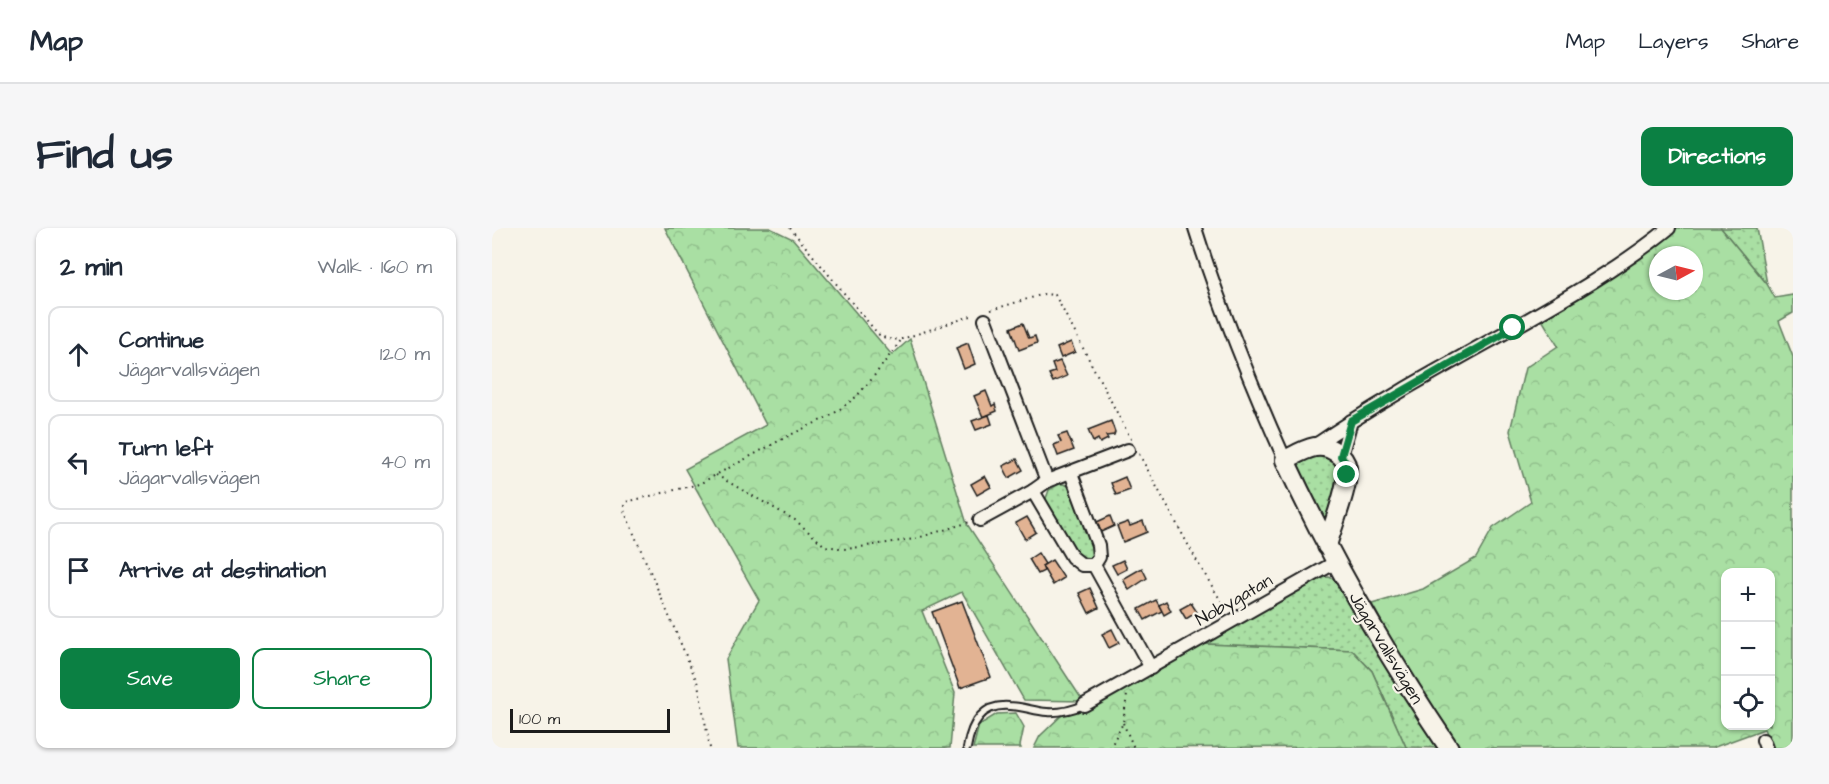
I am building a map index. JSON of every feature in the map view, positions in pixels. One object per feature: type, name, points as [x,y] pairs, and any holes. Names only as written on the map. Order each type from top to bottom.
[{"type":"street","points":[[1195,228],[1221,305],[1285,460],[1314,446],[1351,421],[1576,292],[1634,256],[1669,228]]},
{"type":"street","points":[[985,320],[1047,482]]},
{"type":"street","points":[[1341,456],[1351,421]]},
{"type":"street","points":[[1314,446],[1329,448],[1341,456],[1347,468],[1332,554]]},
{"type":"street","points":[[980,519],[1047,482],[1128,450]]},
{"type":"street","name":"Jägarvallsvägen","points":[[1285,460],[1332,554],[1383,646],[1449,748]]},
{"type":"street","points":[[1071,472],[1098,545],[1099,557],[1094,565]]},
{"type":"street","points":[[1033,491],[1072,557],[1082,565],[1094,565]]},
{"type":"street","name":"Nobygatan","points":[[1084,705],[1233,621],[1332,554]]},
{"type":"street","points":[[1094,565],[1151,668]]},
{"type":"lane","points":[[968,748],[969,736],[974,724],[979,715],[988,710],[1008,705],[1047,712],[1061,712],[1084,705]]},
{"type":"path","points":[[790,228],[878,334],[892,340],[902,339],[1044,294],[1055,295],[1198,563],[1233,621]]},
{"type":"path","points":[[710,748],[698,684],[623,508],[627,502],[699,484],[832,415],[856,397],[902,339]]},
{"type":"path","points":[[716,475],[795,520],[825,546],[846,549],[914,539],[980,519]]},
{"type":"path","points":[[1110,748],[1123,723],[1131,680]]},
{"type":"path","points":[[1123,723],[1134,748]]},
{"type":"green space","points":[[665,228],[770,228],[793,239],[892,355],[910,339],[967,524],[1083,701],[1024,700],[962,592],[922,611],[955,693],[950,748],[738,748],[726,659],[759,600],[685,469],[766,425]]},
{"type":"green space","points":[[1676,228],[1721,228],[1767,284],[1775,298],[1793,295],[1793,313],[1779,321],[1793,357],[1793,748],[1772,748],[1764,730],[1775,730],[1775,568],[1721,568],[1721,730],[1761,730],[1712,748],[1460,748],[1405,664],[1372,604],[1423,589],[1476,558],[1493,528],[1531,502],[1510,431],[1525,368],[1558,346],[1541,318],[1649,250],[1649,300],[1703,300],[1703,246],[1654,246]]},
{"type":"green space","points":[[1721,228],[1757,228],[1767,284]]},
{"type":"green space","points":[[1330,454],[1341,471],[1326,524],[1297,470],[1304,456]]},
{"type":"green space","points":[[1059,484],[1068,486],[1080,507],[1093,554],[1089,558],[1076,553],[1045,501],[1049,490]]},
{"type":"green space","points":[[1329,577],[1338,581],[1440,748],[1406,747],[1372,671],[1352,650],[1205,644],[1317,578]]},
{"type":"green space","points":[[1205,644],[1352,650],[1372,671],[1406,747],[1034,748],[1040,736],[1063,714],[1089,708]]},
{"type":"green space","points":[[1016,713],[1024,727],[1021,748],[973,748],[979,725],[997,714]]},
{"type":"building","points":[[1023,323],[1029,338],[1035,336],[1037,343],[1019,350],[1011,328]]},
{"type":"building","points":[[1071,342],[1075,352],[1061,358],[1057,348]]},
{"type":"building","points":[[968,343],[975,364],[964,369],[956,348]]},
{"type":"building","points":[[1060,361],[1067,376],[1053,382],[1049,374],[1055,372],[1052,364]]},
{"type":"building","points":[[986,391],[992,406],[995,404],[997,411],[983,417],[974,396]]},
{"type":"building","points":[[989,415],[992,424],[976,430],[972,421]]},
{"type":"building","points":[[1111,421],[1114,435],[1106,436],[1108,439],[1100,443],[1098,439],[1093,442],[1088,430]]},
{"type":"building","points":[[1067,433],[1074,450],[1058,456],[1054,445],[1061,442],[1058,436]]},
{"type":"building","points":[[1017,459],[1023,470],[1009,478],[1003,466]]},
{"type":"building","points":[[985,476],[991,487],[977,495],[971,484]]},
{"type":"building","points":[[1125,477],[1130,490],[1116,495],[1111,483]]},
{"type":"building","points":[[1110,516],[1114,526],[1101,532],[1097,522]]},
{"type":"building","points":[[1027,517],[1036,532],[1025,539],[1016,523]]},
{"type":"building","points":[[1143,521],[1147,532],[1123,542],[1117,526],[1128,522],[1130,526]]},
{"type":"building","points":[[1038,553],[1045,564],[1042,566],[1044,571],[1038,574],[1029,559]]},
{"type":"building","points":[[1052,560],[1064,578],[1053,585],[1042,566]]},
{"type":"building","points":[[1123,560],[1127,569],[1117,574],[1112,565]]},
{"type":"building","points":[[1142,568],[1147,578],[1129,590],[1123,579]]},
{"type":"building","points":[[1090,588],[1099,608],[1089,613],[1079,593]]},
{"type":"building","points":[[1156,600],[1162,611],[1145,620],[1139,609]]},
{"type":"building","points":[[962,601],[991,677],[960,688],[932,612]]},
{"type":"building","points":[[1166,601],[1171,611],[1164,615],[1159,605]]},
{"type":"building","points":[[1191,603],[1197,612],[1186,619],[1180,609]]},
{"type":"building","points":[[1112,629],[1119,643],[1109,648],[1102,634]]},
{"type":"route","points":[[1347,475],[1347,468],[1341,456],[1351,421],[1513,328]]}]
